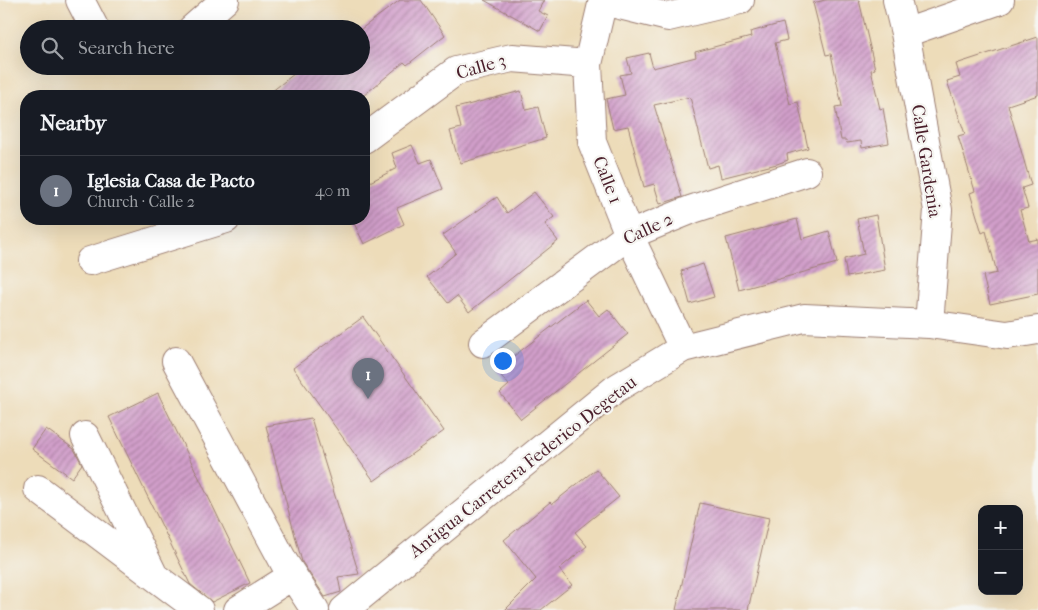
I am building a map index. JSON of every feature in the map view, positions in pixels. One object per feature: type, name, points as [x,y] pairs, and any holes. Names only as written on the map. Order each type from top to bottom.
[{"type":"street","points":[[80,0],[90,20]]},
{"type":"street","points":[[202,20],[225,0]]},
{"type":"street","points":[[603,1],[668,17],[740,0]]},
{"type":"street","name":"Calle Gardenia","points":[[897,0],[905,33],[938,210],[929,324]]},
{"type":"street","points":[[905,33],[1000,0]]},
{"type":"street","name":"Calle 1","points":[[603,1],[588,64],[592,142],[629,234],[683,348]]},
{"type":"street","name":"Calle 3","points":[[370,135],[456,71],[512,58],[588,64]]},
{"type":"street","name":"Calle 2","points":[[483,342],[629,234],[693,209],[807,172]]},
{"type":"street","points":[[90,261],[207,225]]},
{"type":"street","name":"Antigua Carretera Federico Degetau","points":[[344,610],[615,389],[683,348],[804,318],[929,324],[1007,335],[1038,330]]},
{"type":"street","points":[[176,361],[292,576],[315,610]]},
{"type":"street","points":[[85,436],[154,576]]},
{"type":"street","points":[[38,489],[199,610]]},
{"type":"street","points":[[238,610],[292,576]]},
{"type":"building","points":[[400,0],[421,0],[445,35],[407,65],[404,62],[370,90],[274,90],[293,75],[370,75],[370,22]]},
{"type":"building","points":[[484,0],[544,0],[538,11],[548,16],[540,31]]},
{"type":"building","points":[[825,0],[859,0],[875,69],[871,70],[880,109],[883,108],[889,143],[862,148],[861,141],[847,143],[846,140],[841,140],[835,107],[842,106],[831,54],[826,55],[813,3]]},
{"type":"building","points":[[783,23],[787,40],[775,43],[790,104],[798,102],[808,148],[787,154],[788,160],[777,164],[721,178],[718,165],[708,168],[690,97],[654,105],[682,197],[660,204],[654,184],[644,187],[628,126],[613,129],[606,99],[625,95],[620,75],[631,73],[627,58],[649,53],[653,68],[696,57],[695,52],[751,37],[750,32]]},
{"type":"building","points":[[1038,37],[1038,95],[1008,105],[1031,185],[1022,188],[1028,208],[1020,210],[1029,241],[1038,239],[1038,294],[990,304],[983,276],[997,273],[986,231],[982,233],[970,193],[975,191],[958,136],[965,134],[947,81],[960,77],[956,64]]},
{"type":"building","points":[[521,91],[526,110],[538,107],[546,138],[461,163],[450,131],[461,128],[456,108]]},
{"type":"building","points":[[412,145],[420,163],[431,159],[443,189],[397,208],[404,224],[364,244],[355,225],[370,225],[370,182],[397,168],[392,153]]},
{"type":"building","points":[[534,192],[554,217],[545,224],[558,241],[469,312],[457,296],[448,303],[427,277],[456,253],[443,235],[497,197],[507,213]]},
{"type":"building","points":[[876,215],[885,270],[847,277],[844,259],[864,254],[857,219]]},
{"type":"building","points":[[797,219],[802,239],[829,231],[837,263],[739,290],[726,238]]},
{"type":"building","points":[[703,264],[714,297],[690,304],[681,271]]},
{"type":"building","points":[[586,300],[599,316],[608,309],[628,334],[521,419],[500,393],[509,385],[496,370]]},
{"type":"building","points":[[363,317],[444,431],[374,481],[293,368]]},
{"type":"building","points":[[158,393],[250,583],[212,602],[190,584],[109,417]]},
{"type":"building","points":[[311,418],[359,574],[338,577],[341,592],[325,597],[302,562],[266,426]]},
{"type":"building","points":[[46,429],[74,449],[82,464],[72,478],[32,449]]},
{"type":"building","points":[[596,469],[619,497],[575,532],[587,546],[559,569],[572,585],[541,610],[505,610],[536,579],[504,540],[550,502],[552,504]]},
{"type":"building","points":[[700,503],[769,518],[748,610],[676,610]]},
{"type":"place","name":"Iglesia Casa de Pacto","points":[[368,399]]}]
